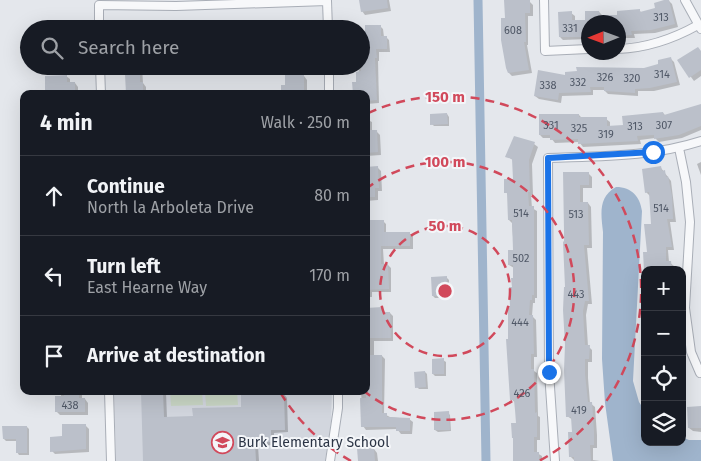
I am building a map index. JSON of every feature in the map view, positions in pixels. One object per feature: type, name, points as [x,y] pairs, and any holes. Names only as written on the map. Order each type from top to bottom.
[{"type":"street","points":[[544,0],[545,51],[581,49]]},
{"type":"street","points":[[626,48],[655,44],[700,27],[685,0]]},
{"type":"street","points":[[99,20],[99,5],[176,6],[327,2],[328,20]]},
{"type":"street","points":[[100,75],[101,90]]},
{"type":"street","points":[[329,75],[330,90]]},
{"type":"street","points":[[555,461],[549,372],[548,158],[653,152],[679,148],[701,140]]},
{"type":"street","points":[[679,148],[686,182],[690,222],[685,308],[691,352],[700,373]]},
{"type":"street","points":[[109,395],[111,461]]},
{"type":"street","points":[[330,461],[338,408],[338,395]]},
{"type":"shaded area","name":"Burk Elementary School","points":[[114,395],[332,395],[331,422],[325,461],[116,461]]},
{"type":"green space","points":[[170,395],[202,395],[203,405],[171,406]]},
{"type":"green space","points":[[205,395],[237,395],[238,405],[206,406]]},
{"type":"water","points":[[616,187],[622,187],[631,191],[637,197],[642,211],[633,381],[641,405],[641,446],[686,446],[686,439],[701,440],[701,461],[613,461],[605,403],[602,359],[603,232],[601,212],[603,201],[610,191]]},
{"type":"building","points":[[359,0],[387,0],[388,8],[361,12]]},
{"type":"building","points":[[504,0],[530,0],[530,13],[525,13],[526,42],[524,42],[529,70],[508,73],[506,68],[501,40],[501,18],[505,18]]},
{"type":"building","points":[[669,0],[675,24],[651,30],[631,31],[632,35],[626,35],[626,15],[617,15],[617,11],[640,9],[640,12],[655,8],[654,3]]},
{"type":"building","points":[[572,11],[572,20],[581,20],[581,37],[559,37],[558,12]]},
{"type":"building","points":[[585,11],[599,11],[600,15],[585,15]]},
{"type":"building","points":[[370,25],[381,25],[381,36],[387,36],[387,49],[376,49],[377,100],[370,101],[370,90],[353,90],[352,82],[356,82],[356,75],[370,75]]},
{"type":"building","points":[[698,47],[701,51],[701,70],[689,78],[677,60]]},
{"type":"building","points":[[671,57],[677,82],[635,89],[635,93],[604,91],[604,87],[590,87],[591,92],[559,93],[558,100],[534,96],[538,70],[565,75],[565,72],[577,71],[576,67],[644,68],[658,64],[658,60]]},
{"type":"building","points":[[67,75],[67,82],[75,82],[75,90],[45,90],[45,76]]},
{"type":"building","points":[[125,75],[140,75],[140,82],[143,82],[143,90],[126,90]]},
{"type":"building","points":[[285,75],[304,75],[304,90],[281,90],[281,85],[285,85]]},
{"type":"building","points":[[701,104],[701,126],[679,135],[654,139],[654,135],[637,136],[638,141],[578,144],[578,139],[550,140],[550,135],[539,135],[539,114],[579,114],[579,117],[607,117],[607,126],[623,125],[622,116],[663,112],[664,115]]},
{"type":"building","points":[[447,113],[448,124],[430,125],[430,114]]},
{"type":"building","points":[[370,130],[377,130],[378,152],[370,153]]},
{"type":"building","points":[[514,136],[535,142],[529,160],[529,206],[534,206],[534,295],[532,295],[532,300],[530,300],[529,315],[533,315],[534,354],[531,354],[531,369],[534,369],[535,413],[537,412],[537,437],[534,437],[534,452],[539,452],[539,461],[513,461],[511,423],[516,423],[514,400],[510,400],[506,339],[508,339],[508,306],[510,306],[509,287],[512,287],[511,278],[513,278],[513,265],[508,265],[508,250],[513,250],[512,220],[508,220],[507,193],[504,193],[504,179],[513,179],[512,159],[505,157]]},
{"type":"building","points":[[378,166],[379,188],[375,188],[375,197],[370,197],[370,167]]},
{"type":"building","points":[[661,166],[662,171],[665,170],[666,177],[668,176],[672,196],[673,219],[667,219],[672,247],[666,247],[666,261],[671,261],[672,266],[644,266],[643,252],[647,252],[644,224],[651,224],[649,192],[645,193],[642,169]]},
{"type":"building","points":[[563,172],[589,172],[589,185],[580,185],[580,202],[588,202],[589,245],[584,245],[589,301],[585,301],[583,311],[585,345],[590,345],[589,359],[585,359],[585,374],[588,402],[592,402],[594,431],[594,445],[590,445],[591,461],[574,461],[574,457],[569,457],[568,432],[572,432],[571,417],[566,417],[564,370]]},
{"type":"building","points":[[370,220],[384,220],[384,232],[410,232],[410,246],[381,246],[381,264],[388,264],[389,289],[370,290]]},
{"type":"building","points":[[447,276],[447,290],[444,290],[444,296],[432,296],[431,277]]},
{"type":"building","points":[[382,307],[382,312],[390,312],[391,338],[370,338],[370,308]]},
{"type":"building","points":[[370,355],[382,355],[382,413],[387,413],[387,417],[410,418],[410,431],[396,431],[396,427],[361,427],[360,398],[366,398],[366,395],[370,395]]},
{"type":"building","points":[[444,358],[444,374],[432,374],[432,359]]},
{"type":"building","points":[[425,371],[426,387],[415,388],[414,372]]},
{"type":"building","points":[[79,395],[79,398],[85,398],[85,412],[55,412],[55,396]]},
{"type":"building","points":[[141,395],[163,395],[164,417],[193,416],[192,408],[241,407],[241,395],[284,395],[285,430],[271,430],[271,442],[255,443],[256,461],[143,461]]},
{"type":"building","points":[[701,406],[701,428],[688,428],[687,407]]},
{"type":"building","points":[[449,411],[450,430],[434,430],[434,412]]},
{"type":"building","points":[[62,424],[86,424],[86,449],[50,452],[50,437],[62,436]]},
{"type":"building","points":[[2,426],[27,426],[27,453],[16,453],[16,439],[3,439]]},
{"type":"building","points":[[357,448],[374,448],[375,461],[358,461]]},
{"type":"waterway","points":[[478,0],[486,461]]},
{"type":"place","name":"Burk Elementary School","points":[[222,442]]},
{"type":"route","points":[[549,372],[548,158],[653,152]]}]
